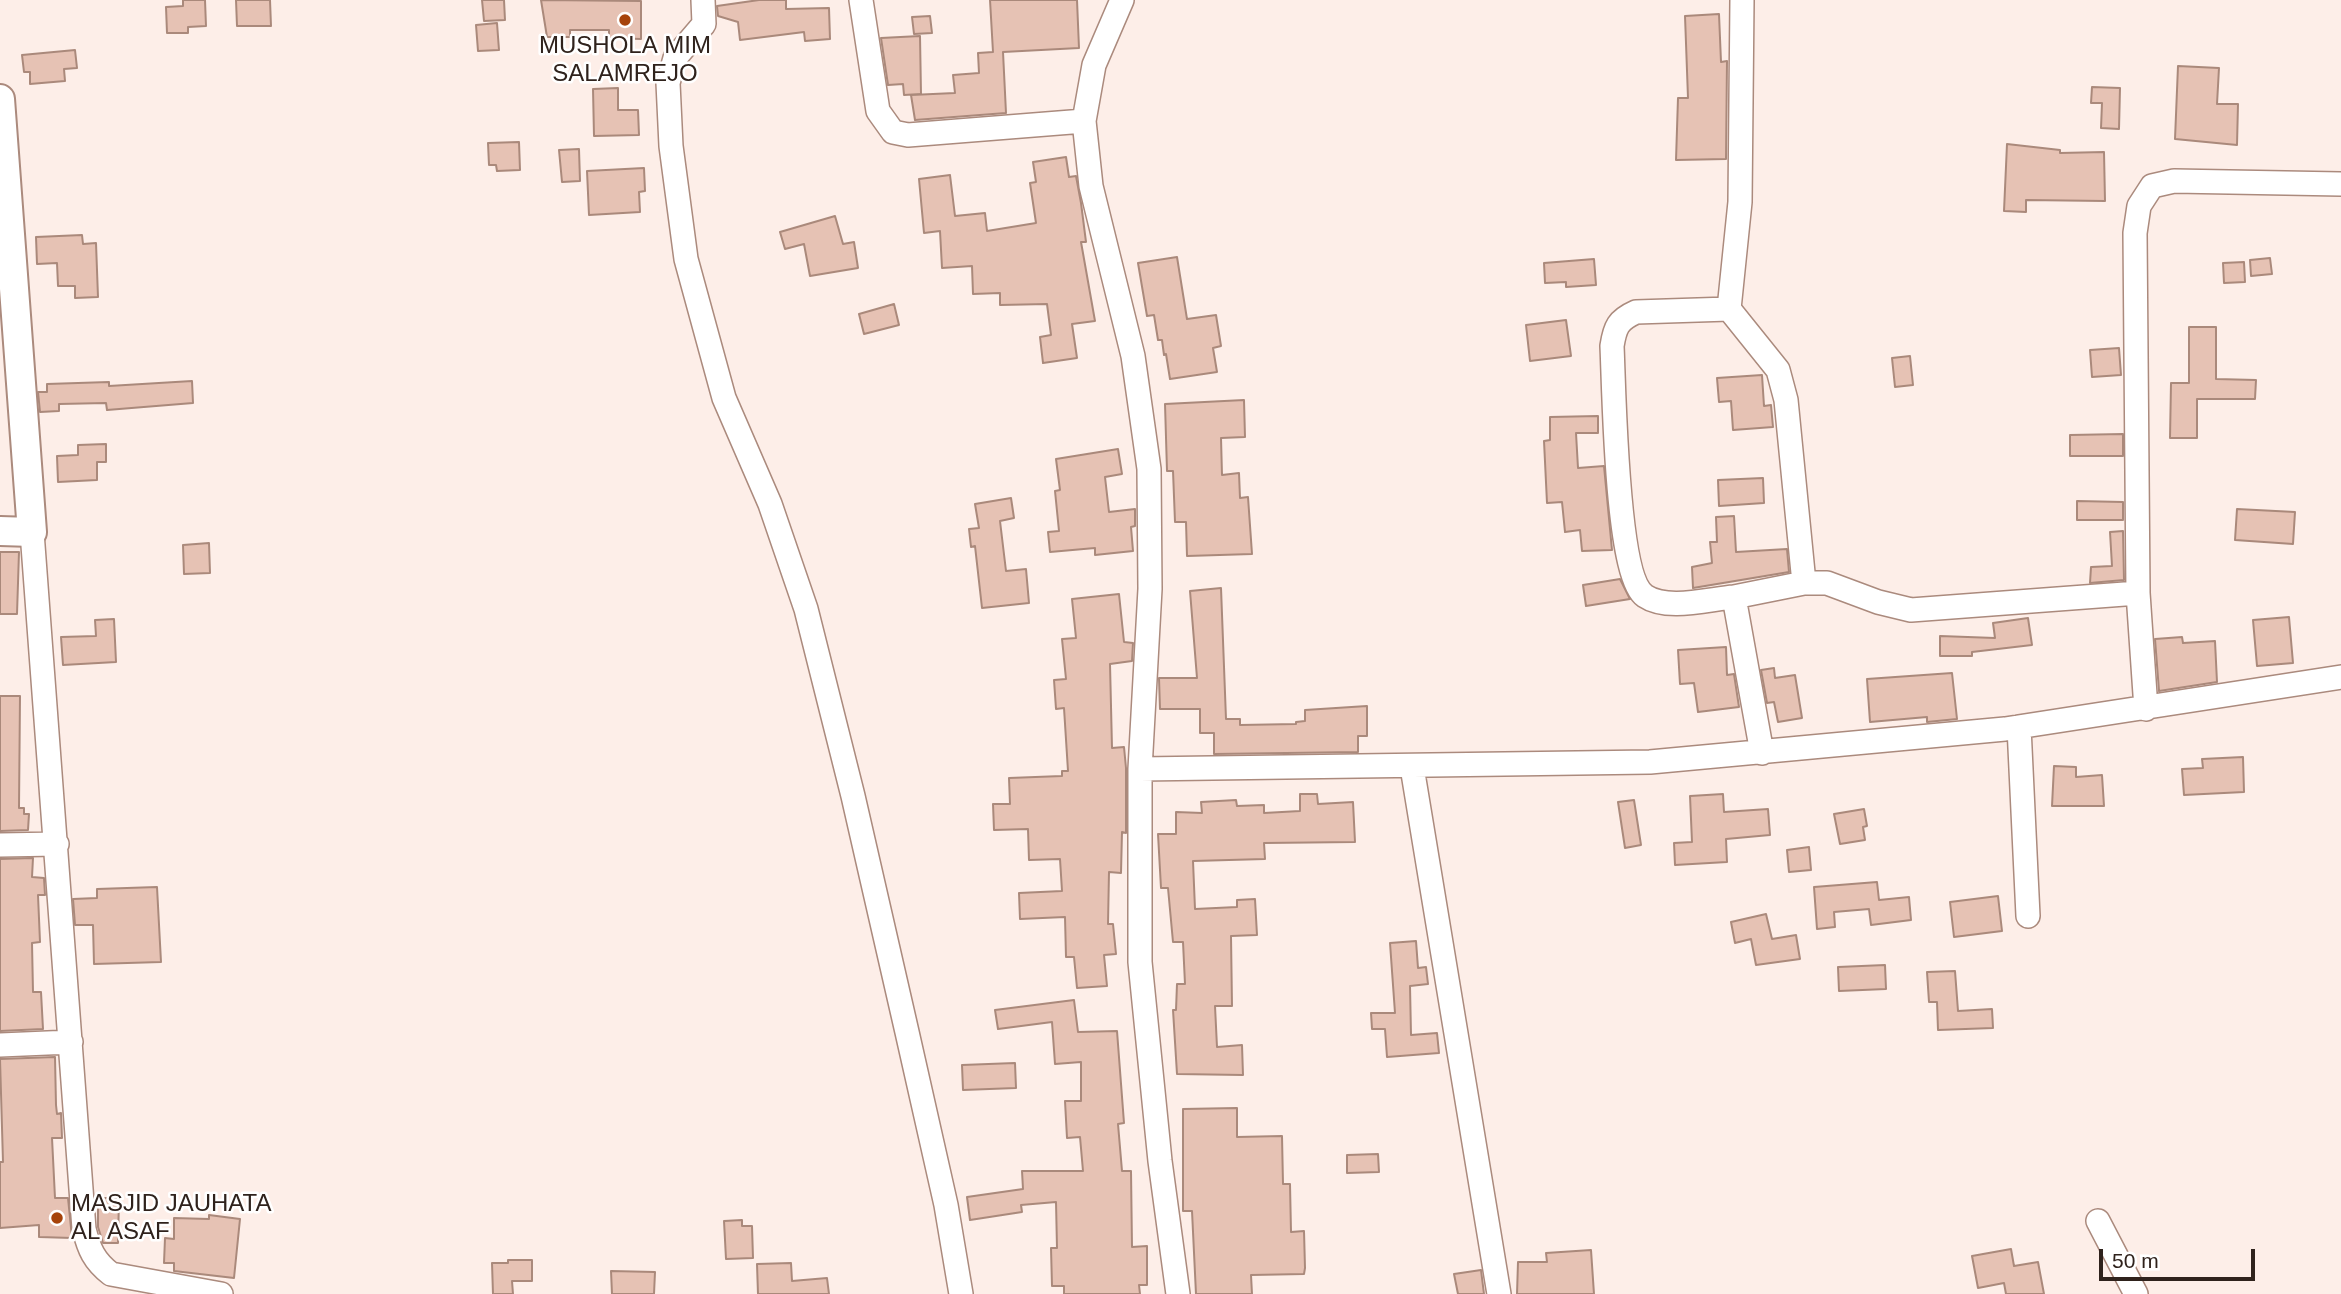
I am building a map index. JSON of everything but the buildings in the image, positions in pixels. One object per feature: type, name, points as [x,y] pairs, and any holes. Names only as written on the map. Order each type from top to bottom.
[{"type":"street","points":[[703,0],[704,24],[675,58],[668,83],[671,146],[686,259],[724,398],[790,555],[806,609],[853,796],[907,1032],[946,1205],[961,1294]]},
{"type":"street","points":[[861,0],[878,111],[893,132],[908,135],[1084,121]]},
{"type":"street","points":[[1122,0],[1094,65],[1084,121],[1091,186],[1133,356],[1149,469],[1150,589],[1140,769],[1140,962],[1160,1161],[1178,1294]]},
{"type":"street","points":[[1742,0],[1740,202],[1729,309],[1779,370],[1786,400],[1804,583]]},
{"type":"street","points":[[0,99],[84,1228],[89,1249],[99,1264],[111,1274],[221,1294]]},
{"type":"street","points":[[2146,709],[2138,593],[2135,233],[2139,206],[2152,186],[2174,181],[2341,184]]},
{"type":"street","points":[[1729,309],[1636,312],[1623,318],[1615,328],[1612,346],[1625,538],[1636,588],[1647,598],[1664,602],[1734,597],[1804,583],[1827,583],[1911,610],[2138,593]]},
{"type":"street","points":[[0,531],[32,532]]},
{"type":"street","points":[[1734,597],[1762,753]]},
{"type":"street","points":[[1140,769],[1650,762],[2019,727],[2341,677]]},
{"type":"street","points":[[2019,727],[2028,916]]},
{"type":"street","points":[[1412,767],[1499,1294]]},
{"type":"street","points":[[0,845],[57,844]]},
{"type":"street","points":[[0,1045],[71,1042]]},
{"type":"street","points":[[2098,1221],[2136,1294]]},
{"type":"place","name":"MUSHOLA MIM SALAMREJO","points":[[625,20]]},
{"type":"place","name":"MASJID JAUHATA AL ASAF","points":[[57,1218]]}]
